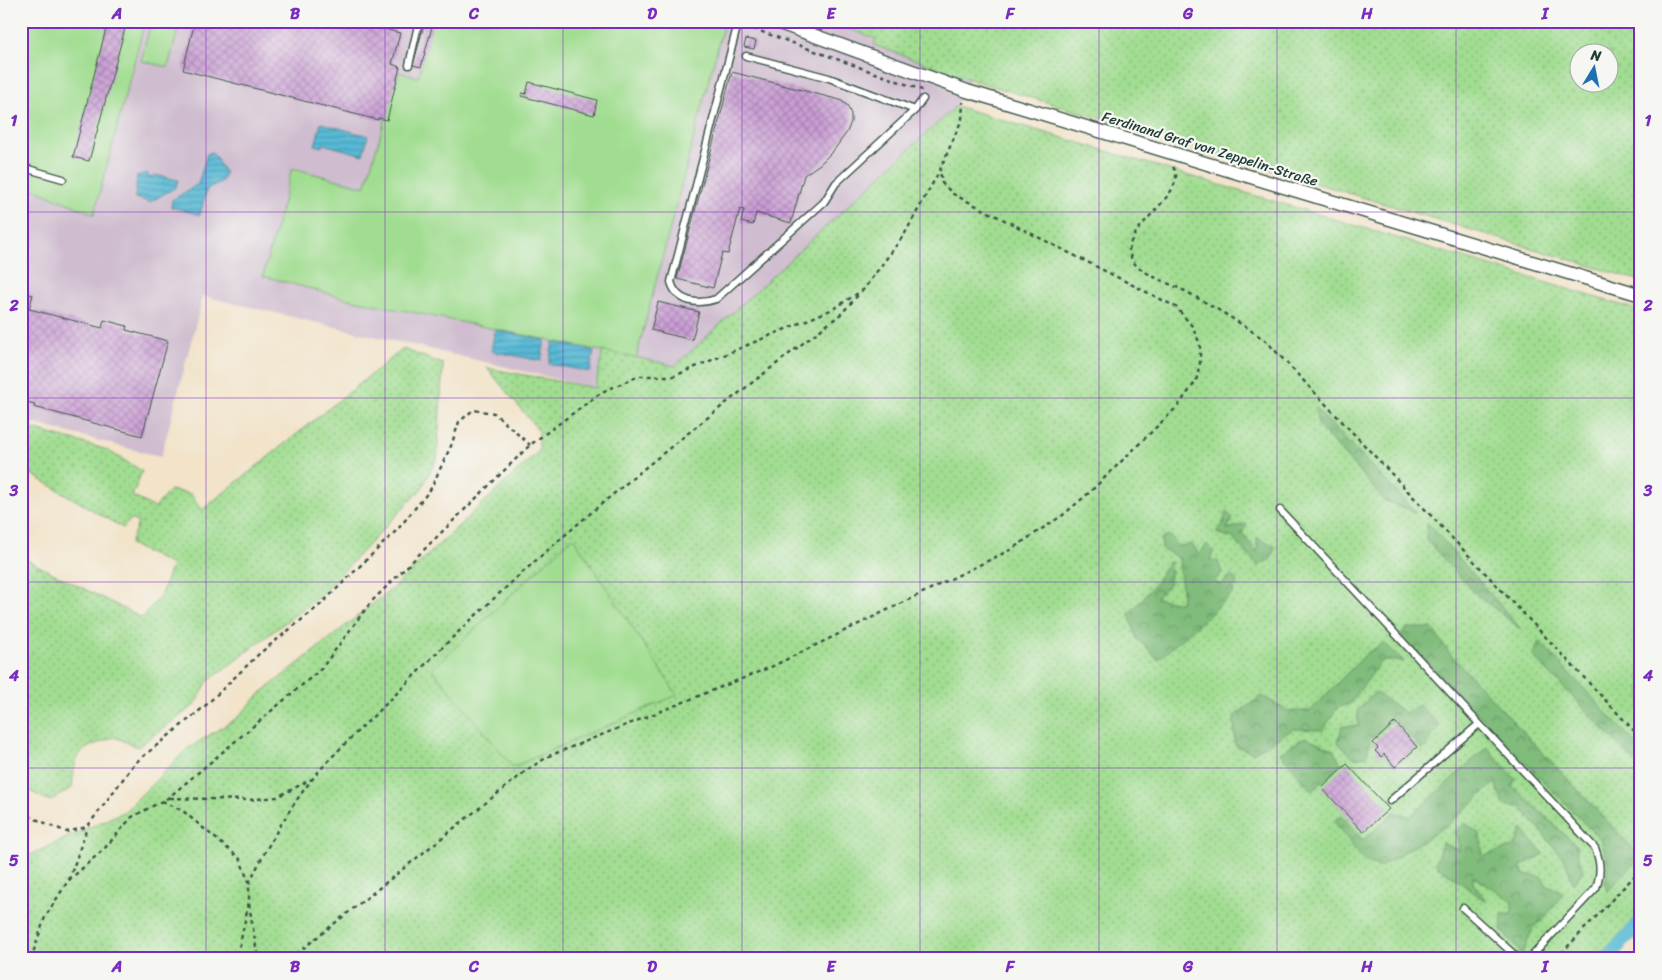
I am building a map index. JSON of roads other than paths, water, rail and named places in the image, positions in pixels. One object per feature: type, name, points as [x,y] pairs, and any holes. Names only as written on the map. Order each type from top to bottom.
[{"type":"street","name":"Ferdinand Graf von Zeppelin-Straße","points":[[774,21],[967,91],[1641,295]]},
{"type":"lane","points":[[409,65],[419,21]]},
{"type":"lane","points":[[737,27],[670,282],[673,292],[685,299],[702,304],[716,299],[824,202],[836,183],[915,110],[923,99]]},
{"type":"lane","points":[[746,56],[829,78],[915,110]]},
{"type":"lane","points":[[21,167],[62,179]]},
{"type":"lane","points":[[1280,510],[1595,848],[1600,862],[1600,876],[1596,888],[1529,959]]},
{"type":"lane","points":[[1390,801],[1479,724]]},
{"type":"lane","points":[[1463,908],[1519,959]]},
{"type":"water","points":[[321,123],[368,136],[363,155],[323,144],[322,147],[315,145]]},
{"type":"water","points":[[212,152],[225,173],[222,181],[207,189],[200,215],[171,207],[172,200],[198,184],[207,154]]},
{"type":"water","points":[[147,173],[150,178],[156,175],[178,180],[176,187],[150,202],[135,198],[137,176]]},
{"type":"water","points":[[495,330],[545,340],[541,361],[491,351]]},
{"type":"water","points":[[553,342],[594,351],[590,372],[549,364]]},
{"type":"waterway","points":[[1606,959],[1641,922]]}]
